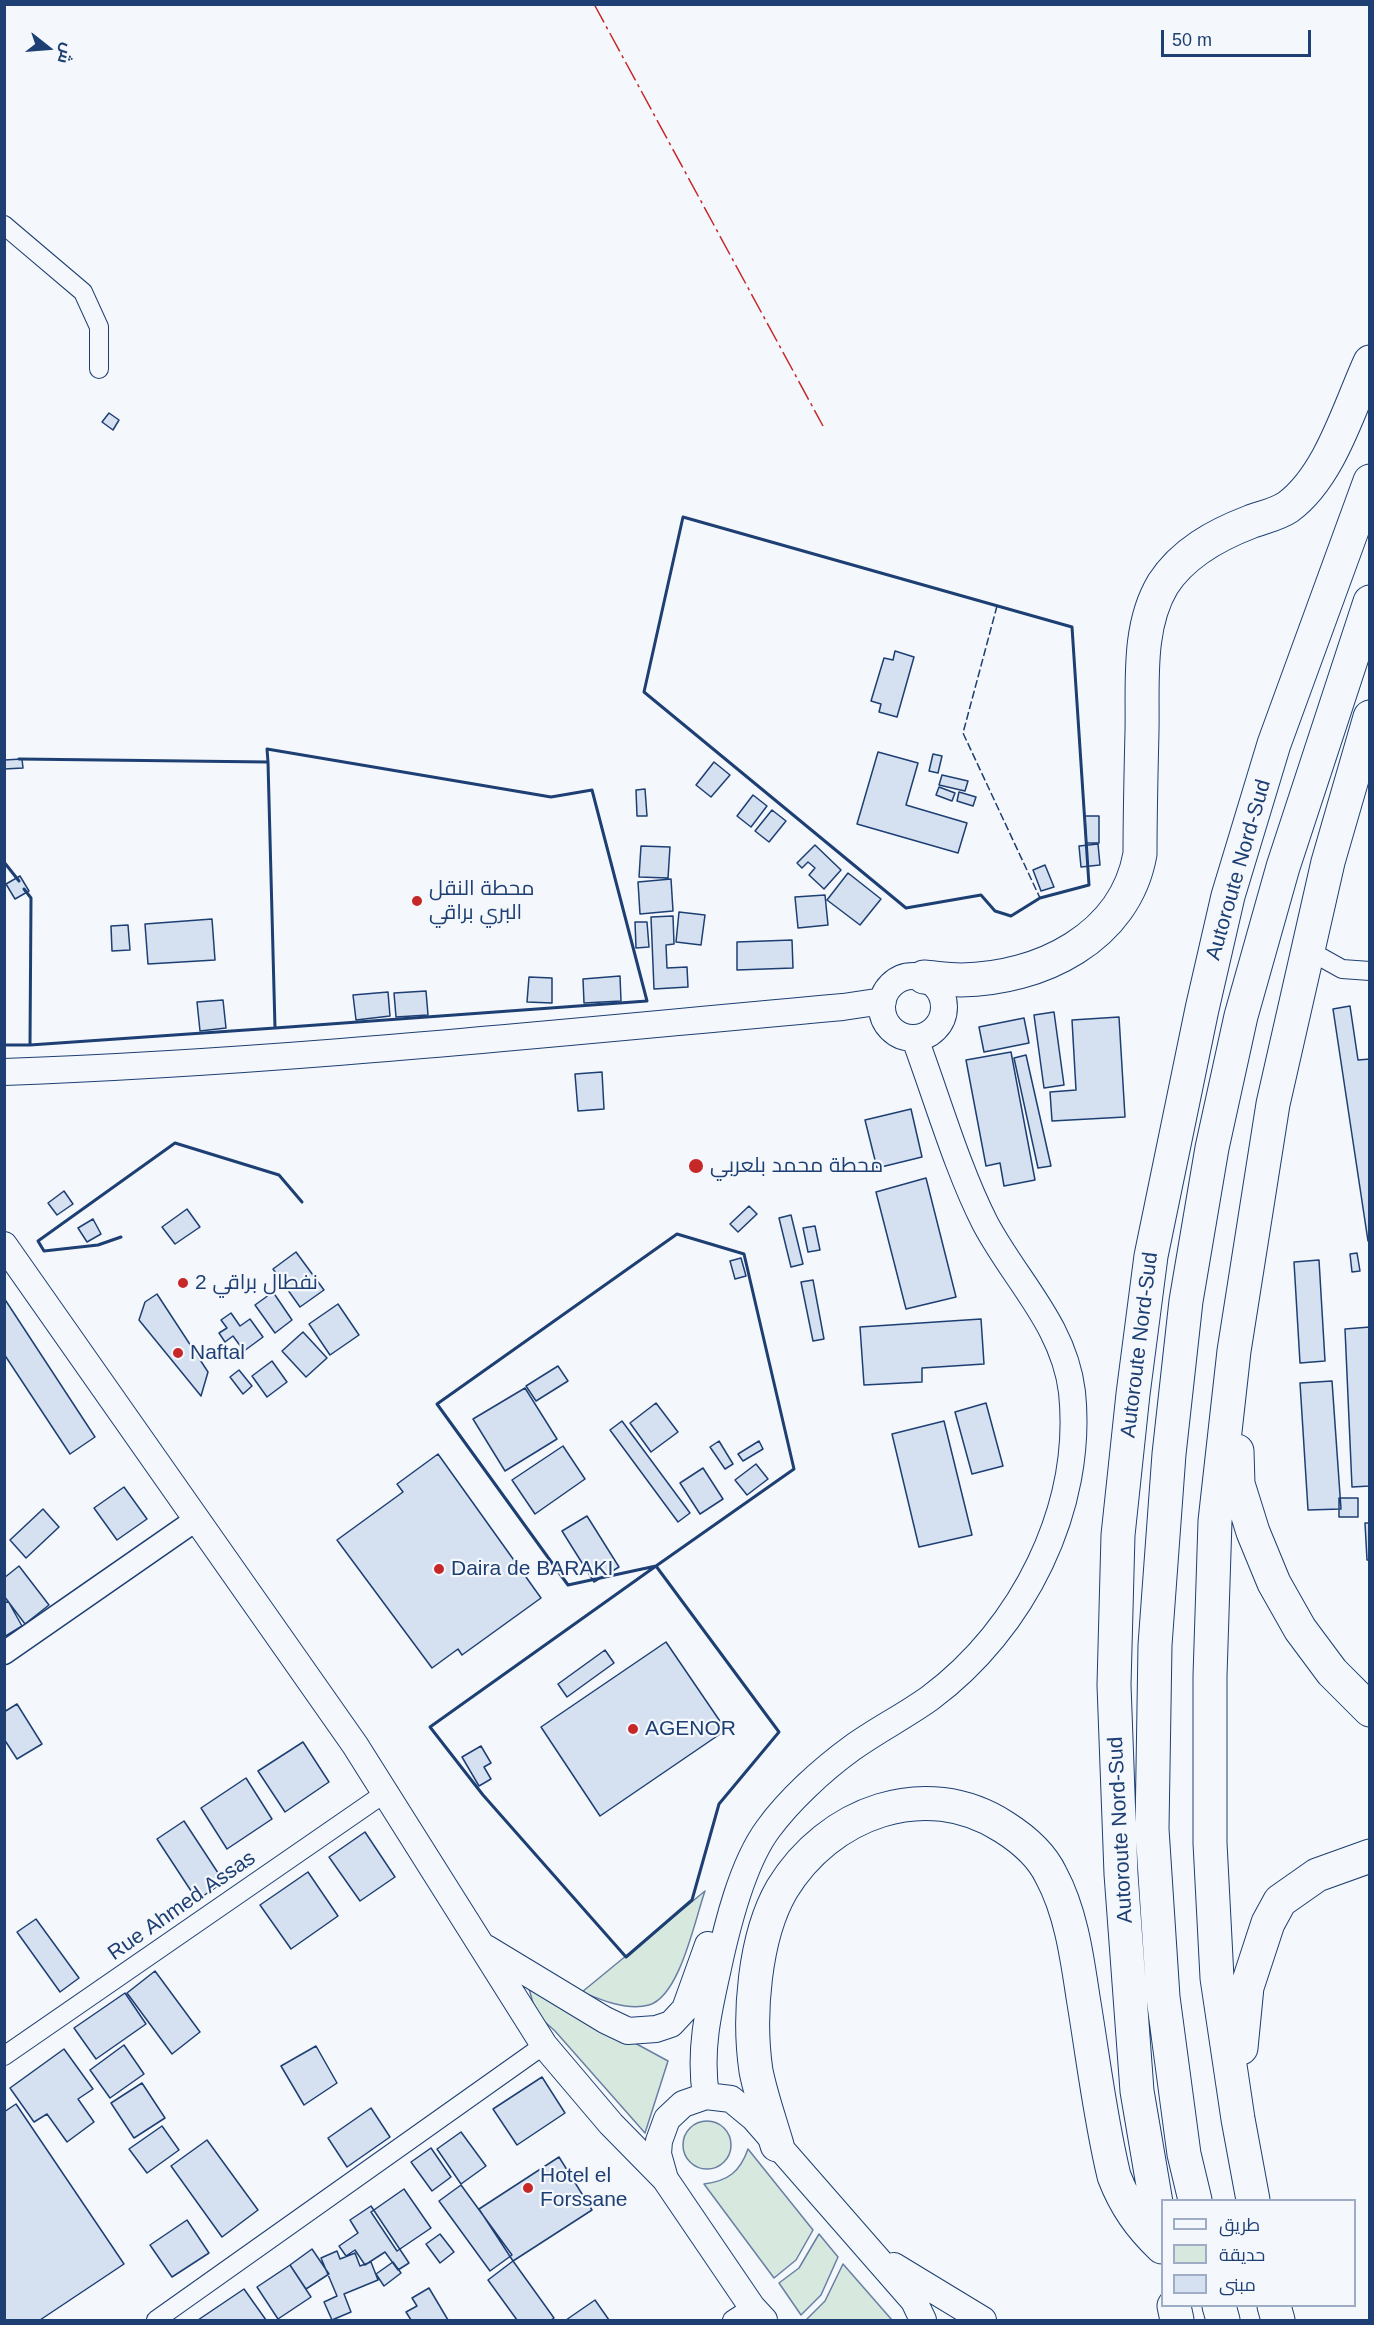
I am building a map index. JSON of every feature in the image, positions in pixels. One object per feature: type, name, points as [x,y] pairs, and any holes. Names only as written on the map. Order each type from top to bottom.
[{"type":"highway","points":[[924,978],[961,980],[1022,971],[1082,944],[1110,920],[1121,905],[1137,872],[1140,854],[1143,660],[1150,615],[1157,596],[1172,571],[1201,546],[1217,536],[1277,513],[1289,506],[1313,481],[1325,463],[1370,362]]},
{"type":"highway","name":"Autoroute Nord-Sud","points":[[1161,2232],[1137,2091],[1121,1874],[1115,1708],[1118,1535],[1133,1394],[1151,1256],[1200,1018],[1228,896],[1274,744],[1370,481]]},
{"type":"highway","name":"Autoroute Nord-Sud","points":[[1195,2199],[1184,2154],[1163,1997],[1152,1829],[1155,1645],[1168,1454],[1188,1289],[1212,1148],[1241,1016],[1286,856],[1370,602]]},
{"type":"highway","points":[[1253,2199],[1238,2119],[1217,1978],[1210,1843],[1210,1676],[1215,1521],[1234,1351],[1273,1104],[1328,862],[1370,717]]},
{"type":"highway","points":[[1234,1351],[1238,1484],[1253,1532],[1274,1583],[1300,1629],[1332,1672],[1370,1710]]},
{"type":"highway","points":[[777,2145],[757,2073],[751,2027],[758,1958],[769,1921],[782,1890],[807,1855],[838,1829],[874,1811],[907,1804],[950,1804],[988,1816],[1026,1841],[1051,1874],[1067,1914],[1114,2176],[1122,2197],[1134,2216],[1161,2246]]},
{"type":"highway","points":[[1238,2119],[1242,2022],[1247,1987],[1268,1923],[1280,1901],[1317,1875],[1370,1856]]},
{"type":"main road","points":[[903,977],[924,978],[937,987],[944,1001],[945,1010],[942,1020],[926,1036],[915,1039],[896,1034],[888,1026],[882,1010],[886,991],[903,977]]},
{"type":"main road","points":[[4,1072],[90,1069],[458,1042],[831,1008],[883,1001]]},
{"type":"main road","points":[[481,1944],[604,2020],[628,2031],[656,2029],[670,2024],[685,2009],[741,1865],[767,1830],[825,1770],[853,1748],[933,1696],[976,1657],[1014,1611],[1041,1562],[1059,1509],[1071,1459],[1073,1435],[1071,1387],[1058,1340],[1046,1317],[1001,1251],[973,1196],[915,1039]]},
{"type":"main road","points":[[4,1088],[65,1080],[90,1069]]},
{"type":"main road","points":[[4,1245],[355,1745],[544,2046],[611,2124],[665,2179],[752,2317]]},
{"type":"main road","points":[[706,2096],[702,2055],[722,1948],[743,1882],[767,1830]]},
{"type":"main road","points":[[665,2179],[658,2154],[661,2134],[667,2119],[683,2104],[706,2096],[731,2099],[744,2108],[870,2250],[914,2301],[923,2320]]},
{"type":"main road","points":[[870,2250],[983,2320]]},
{"type":"street","points":[[4,225],[83,292],[99,327],[99,369]]},
{"type":"street","points":[[1308,950],[1342,969],[1370,971]]},
{"type":"street","points":[[4,1653],[197,1519]]},
{"type":"street","name":"Rue Ahmed Assas","points":[[4,2056],[385,1792]]},
{"type":"street","points":[[156,2320],[544,2046]]},
{"type":"green space","points":[[705,1891],[678,1972],[660,1999],[649,2005],[632,2007],[614,2004],[582,1992]]},
{"type":"green space","points":[[528,1985],[668,2061],[645,2133],[555,2031],[536,2014]]},
{"type":"green space","points":[[702,2121],[712,2121],[727,2131],[731,2145],[730,2154],[721,2165],[712,2169],[702,2169],[687,2159],[683,2150],[683,2140],[693,2125]]},
{"type":"green space","points":[[748,2149],[813,2230],[796,2260],[774,2278],[704,2184],[732,2174],[741,2164]]},
{"type":"green space","points":[[819,2234],[838,2257],[821,2295],[801,2315],[779,2283],[799,2268]]},
{"type":"green space","points":[[843,2264],[892,2320],[806,2320],[825,2301]]},
{"type":"building","points":[[109,413],[119,420],[113,430],[102,422]]},
{"type":"building","points":[[895,651],[914,657],[897,717],[879,712],[881,704],[871,701],[884,658],[893,660]]},
{"type":"building","points":[[878,752],[918,763],[906,805],[967,823],[958,853],[857,824]]},
{"type":"building","points":[[933,754],[942,756],[938,773],[929,771]]},
{"type":"building","points":[[22,759],[23,768],[4,769],[4,760]]},
{"type":"building","points":[[714,762],[730,775],[711,797],[696,785]]},
{"type":"building","points":[[942,775],[968,781],[965,791],[939,785]]},
{"type":"building","points":[[939,787],[955,793],[952,801],[936,795]]},
{"type":"building","points":[[645,789],[647,816],[637,816],[636,790]]},
{"type":"building","points":[[959,792],[976,797],[973,806],[957,801]]},
{"type":"building","points":[[753,795],[767,806],[751,827],[737,816]]},
{"type":"building","points":[[772,810],[786,821],[769,842],[755,831]]},
{"type":"building","points":[[1085,816],[1099,816],[1099,843],[1086,843]]},
{"type":"building","points":[[1098,844],[1100,865],[1081,867],[1079,846]]},
{"type":"building","points":[[815,845],[841,870],[824,889],[809,875],[815,868],[808,862],[802,868],[797,863]]},
{"type":"building","points":[[641,846],[670,847],[668,878],[639,877]]},
{"type":"building","points":[[1045,865],[1054,887],[1041,891],[1033,870]]},
{"type":"building","points":[[848,873],[881,899],[860,925],[827,900]]},
{"type":"building","points":[[20,876],[29,891],[15,899],[6,884]]},
{"type":"building","points":[[671,879],[673,911],[640,914],[638,882]]},
{"type":"building","points":[[825,895],[828,925],[798,928],[795,897]]},
{"type":"building","points":[[679,912],[705,915],[701,945],[676,942]]},
{"type":"building","points":[[673,916],[674,944],[666,945],[667,968],[687,967],[688,987],[654,989],[651,917]]},
{"type":"building","points":[[212,919],[215,960],[148,964],[145,924]]},
{"type":"building","points":[[635,922],[647,922],[649,947],[636,948]]},
{"type":"building","points":[[128,925],[130,950],[112,951],[111,926]]},
{"type":"building","points":[[792,940],[793,968],[737,970],[737,942]]},
{"type":"building","points":[[620,976],[621,1001],[584,1003],[583,979]]},
{"type":"building","points":[[529,977],[552,978],[552,1003],[527,1002]]},
{"type":"building","points":[[426,991],[428,1015],[396,1017],[394,993]]},
{"type":"building","points":[[388,992],[390,1016],[356,1020],[353,995]]},
{"type":"building","points":[[223,1000],[226,1028],[200,1031],[197,1002]]},
{"type":"building","points":[[1350,1006],[1358,1060],[1370,1059],[1370,1241],[1368,1241],[1333,1009]]},
{"type":"building","points":[[1054,1012],[1064,1085],[1044,1088],[1034,1015]]},
{"type":"building","points":[[1119,1017],[1125,1117],[1052,1121],[1050,1092],[1076,1090],[1072,1020]]},
{"type":"building","points":[[1024,1018],[1029,1043],[984,1052],[979,1027]]},
{"type":"building","points":[[1011,1052],[1035,1180],[1004,1186],[1000,1163],[986,1166],[966,1060]]},
{"type":"building","points":[[1026,1055],[1051,1166],[1038,1168],[1014,1058]]},
{"type":"building","points":[[602,1072],[604,1109],[578,1111],[575,1074]]},
{"type":"building","points":[[911,1109],[922,1157],[877,1168],[865,1120]]},
{"type":"building","points":[[926,1178],[956,1297],[906,1309],[876,1192]]},
{"type":"building","points":[[64,1191],[73,1204],[57,1215],[48,1203]]},
{"type":"building","points":[[749,1206],[757,1214],[738,1232],[730,1224]]},
{"type":"building","points":[[187,1209],[200,1227],[175,1244],[162,1227]]},
{"type":"building","points":[[791,1215],[803,1264],[791,1267],[779,1218]]},
{"type":"building","points":[[93,1219],[101,1234],[87,1242],[78,1228]]},
{"type":"building","points":[[815,1226],[820,1250],[808,1252],[803,1228]]},
{"type":"building","points":[[296,1252],[324,1290],[300,1307],[273,1269]]},
{"type":"building","points":[[1357,1253],[1360,1271],[1352,1272],[1350,1254]]},
{"type":"building","points":[[741,1258],[746,1276],[735,1279],[730,1261]]},
{"type":"building","points":[[1319,1260],[1325,1361],[1300,1363],[1294,1262]]},
{"type":"building","points":[[813,1280],[824,1339],[813,1341],[801,1282]]},
{"type":"building","points":[[273,1292],[292,1320],[275,1333],[255,1305]]},
{"type":"building","points":[[157,1294],[208,1372],[201,1396],[139,1320],[145,1302]]},
{"type":"building","points":[[4,1298],[95,1437],[70,1454],[4,1354]]},
{"type":"building","points":[[338,1304],[359,1335],[330,1355],[309,1324]]},
{"type":"building","points":[[231,1313],[240,1326],[250,1319],[263,1337],[244,1351],[233,1336],[225,1342],[219,1333],[227,1328],[221,1320]]},
{"type":"building","points":[[981,1319],[984,1364],[922,1368],[922,1382],[864,1385],[860,1327]]},
{"type":"building","points":[[1370,1327],[1370,1486],[1352,1487],[1345,1329]]},
{"type":"building","points":[[303,1332],[327,1358],[306,1377],[282,1351]]},
{"type":"building","points":[[272,1361],[287,1382],[267,1397],[252,1376]]},
{"type":"building","points":[[558,1366],[568,1381],[536,1401],[526,1386]]},
{"type":"building","points":[[239,1370],[252,1386],[243,1394],[230,1377]]},
{"type":"building","points":[[1332,1381],[1341,1509],[1308,1510],[1300,1383]]},
{"type":"building","points":[[525,1388],[557,1439],[505,1471],[473,1419]]},
{"type":"building","points":[[656,1403],[678,1432],[651,1452],[630,1423]]},
{"type":"building","points":[[986,1403],[1003,1466],[972,1474],[955,1412]]},
{"type":"building","points":[[622,1421],[690,1513],[678,1522],[610,1430]]},
{"type":"building","points":[[944,1421],[972,1535],[919,1547],[892,1434]]},
{"type":"building","points":[[719,1441],[733,1464],[725,1469],[710,1447]]},
{"type":"building","points":[[759,1441],[763,1449],[743,1461],[738,1454]]},
{"type":"building","points":[[563,1446],[585,1479],[535,1514],[512,1480]]},
{"type":"building","name":"Daira de BARAKI","points":[[438,1454],[541,1598],[462,1655],[458,1649],[432,1668],[337,1540],[403,1492],[397,1484]]},
{"type":"building","points":[[756,1464],[768,1479],[747,1495],[735,1480]]},
{"type":"building","points":[[703,1468],[723,1499],[700,1514],[680,1483]]},
{"type":"building","points":[[124,1487],[147,1519],[117,1540],[94,1508]]},
{"type":"building","points":[[1339,1498],[1358,1498],[1358,1517],[1339,1517]]},
{"type":"building","points":[[43,1509],[59,1527],[26,1558],[10,1540]]},
{"type":"building","points":[[587,1516],[619,1567],[594,1582],[562,1531]]},
{"type":"building","points":[[1365,1523],[1370,1523],[1370,1560],[1367,1560]]},
{"type":"building","points":[[19,1566],[49,1605],[25,1624],[4,1596],[4,1578]]},
{"type":"building","points":[[8,1601],[22,1626],[4,1637],[4,1604]]},
{"type":"building","name":"AGENOR","points":[[666,1642],[726,1730],[600,1816],[541,1727]]},
{"type":"building","points":[[605,1650],[614,1663],[567,1697],[558,1684]]},
{"type":"building","points":[[17,1704],[42,1744],[17,1759],[4,1739],[4,1712]]},
{"type":"building","points":[[303,1742],[329,1782],[285,1812],[258,1771]]},
{"type":"building","points":[[481,1746],[491,1763],[484,1767],[491,1779],[479,1786],[462,1757]]},
{"type":"building","points":[[246,1778],[272,1819],[227,1849],[201,1808]]},
{"type":"building","points":[[184,1821],[224,1882],[197,1900],[157,1839]]},
{"type":"building","points":[[365,1832],[395,1877],[360,1901],[329,1857]]},
{"type":"building","points":[[308,1872],[338,1916],[291,1949],[260,1905]]},
{"type":"building","points":[[36,1919],[79,1978],[60,1992],[17,1932]]},
{"type":"building","points":[[155,1971],[200,2032],[172,2054],[127,1993]]},
{"type":"building","points":[[125,1993],[146,2024],[96,2059],[74,2028]]},
{"type":"building","points":[[124,2045],[144,2074],[110,2098],[90,2070]]},
{"type":"building","points":[[316,2046],[337,2083],[304,2105],[281,2066]]},
{"type":"building","points":[[64,2049],[93,2089],[78,2099],[94,2122],[67,2142],[47,2114],[34,2122],[10,2088]]},
{"type":"building","points":[[542,2077],[565,2113],[517,2145],[493,2109]]},
{"type":"building","points":[[142,2083],[165,2118],[134,2138],[111,2103]]},
{"type":"building","points":[[16,2104],[124,2264],[40,2320],[4,2320],[4,2112]]},
{"type":"building","points":[[371,2108],[390,2137],[347,2167],[328,2138]]},
{"type":"building","points":[[162,2126],[179,2150],[147,2173],[129,2149]]},
{"type":"building","points":[[461,2132],[486,2166],[461,2184],[437,2149]]},
{"type":"building","points":[[207,2140],[258,2210],[222,2237],[171,2166]]},
{"type":"building","points":[[431,2148],[451,2177],[432,2191],[411,2162]]},
{"type":"building","points":[[559,2157],[592,2210],[513,2261],[479,2209]]},
{"type":"building","points":[[461,2185],[512,2255],[490,2271],[439,2201]]},
{"type":"building","points":[[404,2189],[431,2228],[397,2251],[371,2212]]},
{"type":"building","points":[[371,2206],[409,2263],[398,2270],[385,2252],[365,2265],[355,2250],[346,2256],[339,2246],[358,2233],[350,2220]]},
{"type":"building","points":[[187,2220],[209,2253],[172,2277],[150,2245]]},
{"type":"building","points":[[440,2234],[454,2252],[440,2263],[426,2244]]},
{"type":"building","points":[[312,2249],[329,2274],[306,2289],[290,2265]]},
{"type":"building","points":[[337,2251],[340,2259],[355,2253],[360,2266],[371,2262],[378,2280],[344,2294],[351,2312],[332,2320],[324,2302],[337,2296],[321,2258]]},
{"type":"building","points":[[513,2261],[554,2318],[551,2320],[517,2320],[488,2280]]},
{"type":"building","points":[[393,2262],[401,2273],[384,2286],[376,2274]]},
{"type":"building","points":[[290,2265],[311,2297],[278,2319],[257,2287]]},
{"type":"building","points":[[429,2288],[448,2320],[411,2320],[406,2312],[417,2306],[412,2298]]},
{"type":"building","points":[[244,2289],[266,2320],[198,2320]]},
{"type":"building","points":[[595,2300],[609,2320],[566,2320]]},
{"type":"fence","points":[[997,606],[1072,627],[1089,885],[1040,898],[963,733],[997,606]]},
{"type":"wall","points":[[683,517],[1072,627],[1089,885],[1040,898],[1011,916],[995,911],[981,895],[906,908],[644,692],[683,517]]},
{"type":"wall","points":[[268,762],[267,749],[551,797],[592,790],[647,1001],[275,1028]]},
{"type":"wall","points":[[19,759],[268,762],[275,1028],[30,1045]]},
{"type":"wall","points":[[4,862],[19,881]]},
{"type":"wall","points":[[4,1045],[30,1045],[31,898],[24,889]]},
{"type":"wall","points":[[121,1237],[98,1245],[44,1251],[38,1241],[175,1143],[279,1175],[302,1202]]},
{"type":"wall","points":[[677,1234],[744,1254],[794,1469],[656,1566],[568,1585],[437,1404],[677,1234]]},
{"type":"wall","points":[[656,1566],[779,1732],[719,1804],[692,1900],[626,1957],[483,1795],[430,1727],[656,1566]]},
{"type":"power","points":[[594,4],[823,426]]},
{"type":"place","name":"محطة النقل البري براقي","points":[[417,901]]},
{"type":"place","name":"محطة محمد بلعربي","points":[[696,1166]]},
{"type":"place","name":"نفطال براقي 2","points":[[183,1283]]},
{"type":"place","name":"Naftal","points":[[178,1353]]},
{"type":"place","name":"Daira de BARAKI","points":[[439,1569]]},
{"type":"place","name":"AGENOR","points":[[633,1729]]},
{"type":"place","name":"Hotel el Forssane","points":[[528,2188]]}]
